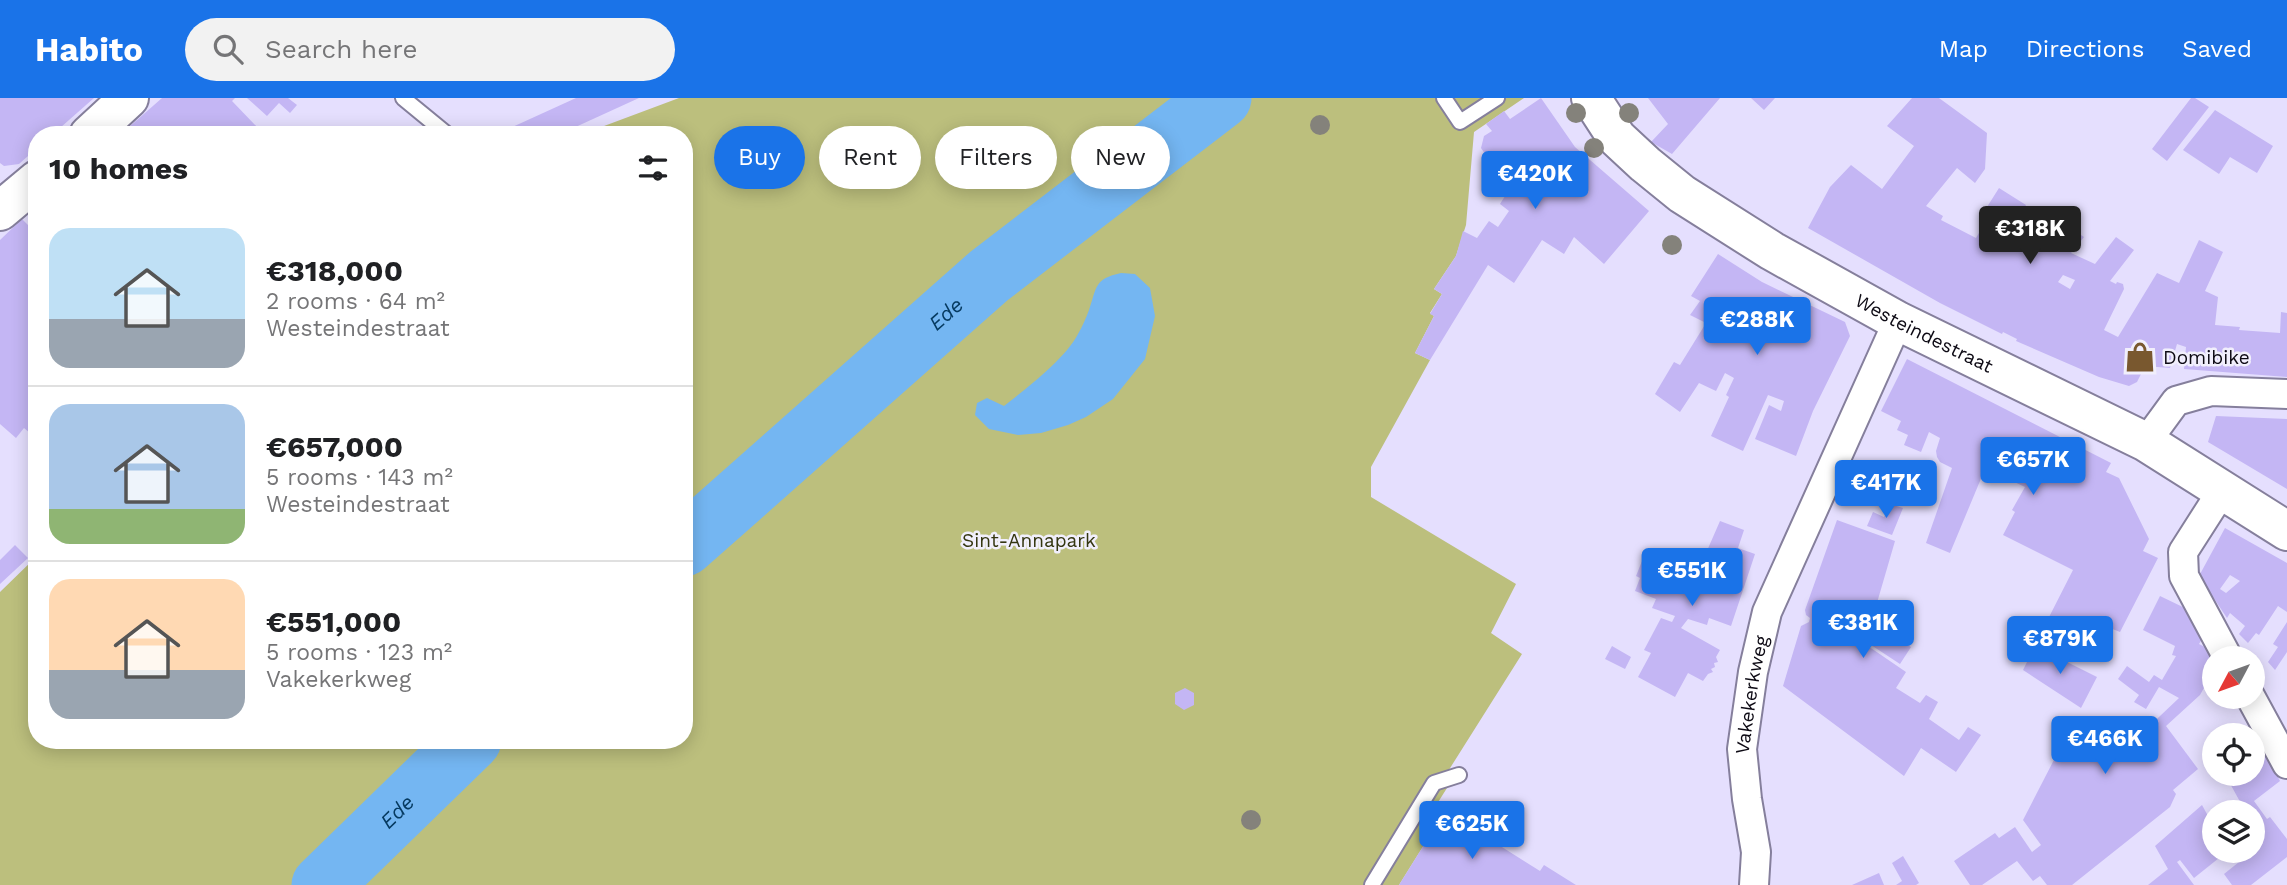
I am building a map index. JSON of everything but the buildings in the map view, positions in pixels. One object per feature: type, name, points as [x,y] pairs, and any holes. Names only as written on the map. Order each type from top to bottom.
[{"type":"street","points":[[99,126],[129,98]]},
{"type":"street","name":"Westeindestraat","points":[[1591,98],[1617,138],[1682,194],[1772,251],[1898,321],[2146,442],[2287,531]]},
{"type":"street","points":[[2,206],[28,187]]},
{"type":"street","name":"Vakekerkweg","points":[[1754,885],[1756,852],[1742,750],[1753,672],[1767,612],[1898,321]]},
{"type":"street","points":[[2146,442],[2176,401],[2211,391],[2287,394]]},
{"type":"street","points":[[2222,491],[2183,552],[2184,576],[2222,646]]},
{"type":"street","points":[[2257,709],[2287,764]]},
{"type":"lane","points":[[404,98],[437,126]]},
{"type":"lane","points":[[1444,98],[1460,122],[1497,98]]},
{"type":"lane","points":[[1372,885],[1434,783],[1459,775]]},
{"type":"green space","name":"Sint-Annapark","points":[[679,98],[1524,98],[1474,132],[1466,225],[1456,256],[1434,289],[1442,294],[1430,313],[1434,316],[1415,353],[1430,360],[1371,467],[1371,497],[1516,584],[1491,633],[1522,654],[1440,784],[1447,788],[1435,807],[1444,813],[1399,885],[0,885],[0,592],[28,565],[28,749],[693,749],[693,126],[604,126]]},
{"type":"water","points":[[1121,273],[1135,274],[1150,288],[1155,316],[1145,359],[1113,399],[1086,417],[1041,433],[1018,435],[989,429],[975,415],[977,403],[987,398],[1004,406],[1045,373],[1072,344],[1101,281]]},
{"type":"waterway","name":"Ede","points":[[693,538],[989,276],[1221,98]]},
{"type":"waterway","name":"Ede","points":[[322,885],[462,749]]},
{"type":"place","name":"Domibike","points":[[2140,357]]}]
